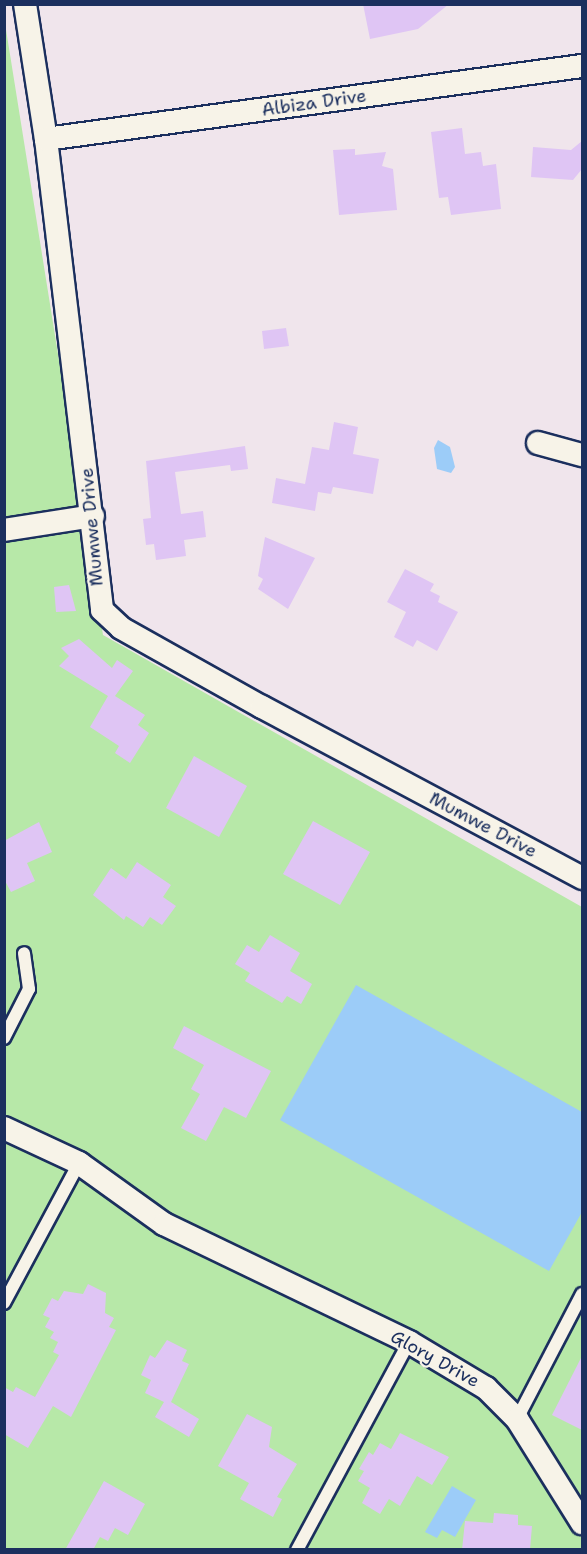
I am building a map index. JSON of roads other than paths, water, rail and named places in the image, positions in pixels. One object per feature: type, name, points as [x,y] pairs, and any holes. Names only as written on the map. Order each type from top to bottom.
[{"type":"street","name":"Mumwe Drive","points":[[25,4],[46,139],[93,516],[96,590],[102,610],[121,628],[582,878]]},
{"type":"street","name":"Albiza Drive","points":[[46,139],[582,66]]},
{"type":"street","points":[[538,443],[582,455]]},
{"type":"street","points":[[4,530],[93,516]]},
{"type":"street","name":"Glory Drive","points":[[4,1128],[79,1163],[164,1224],[409,1342],[486,1388],[517,1419],[582,1523]]},
{"type":"lane","points":[[4,1038],[29,989],[24,953]]},
{"type":"lane","points":[[4,1303],[79,1163]]},
{"type":"lane","points":[[517,1419],[582,1294]]},
{"type":"lane","points":[[297,1550],[409,1342]]},
{"type":"water","points":[[438,440],[450,447],[455,467],[451,473],[437,469],[434,448]]},
{"type":"water","points":[[356,985],[582,1112],[582,1212],[549,1271],[280,1120]]},
{"type":"water","points":[[452,1486],[476,1500],[455,1537],[442,1530],[437,1538],[425,1532]]}]
